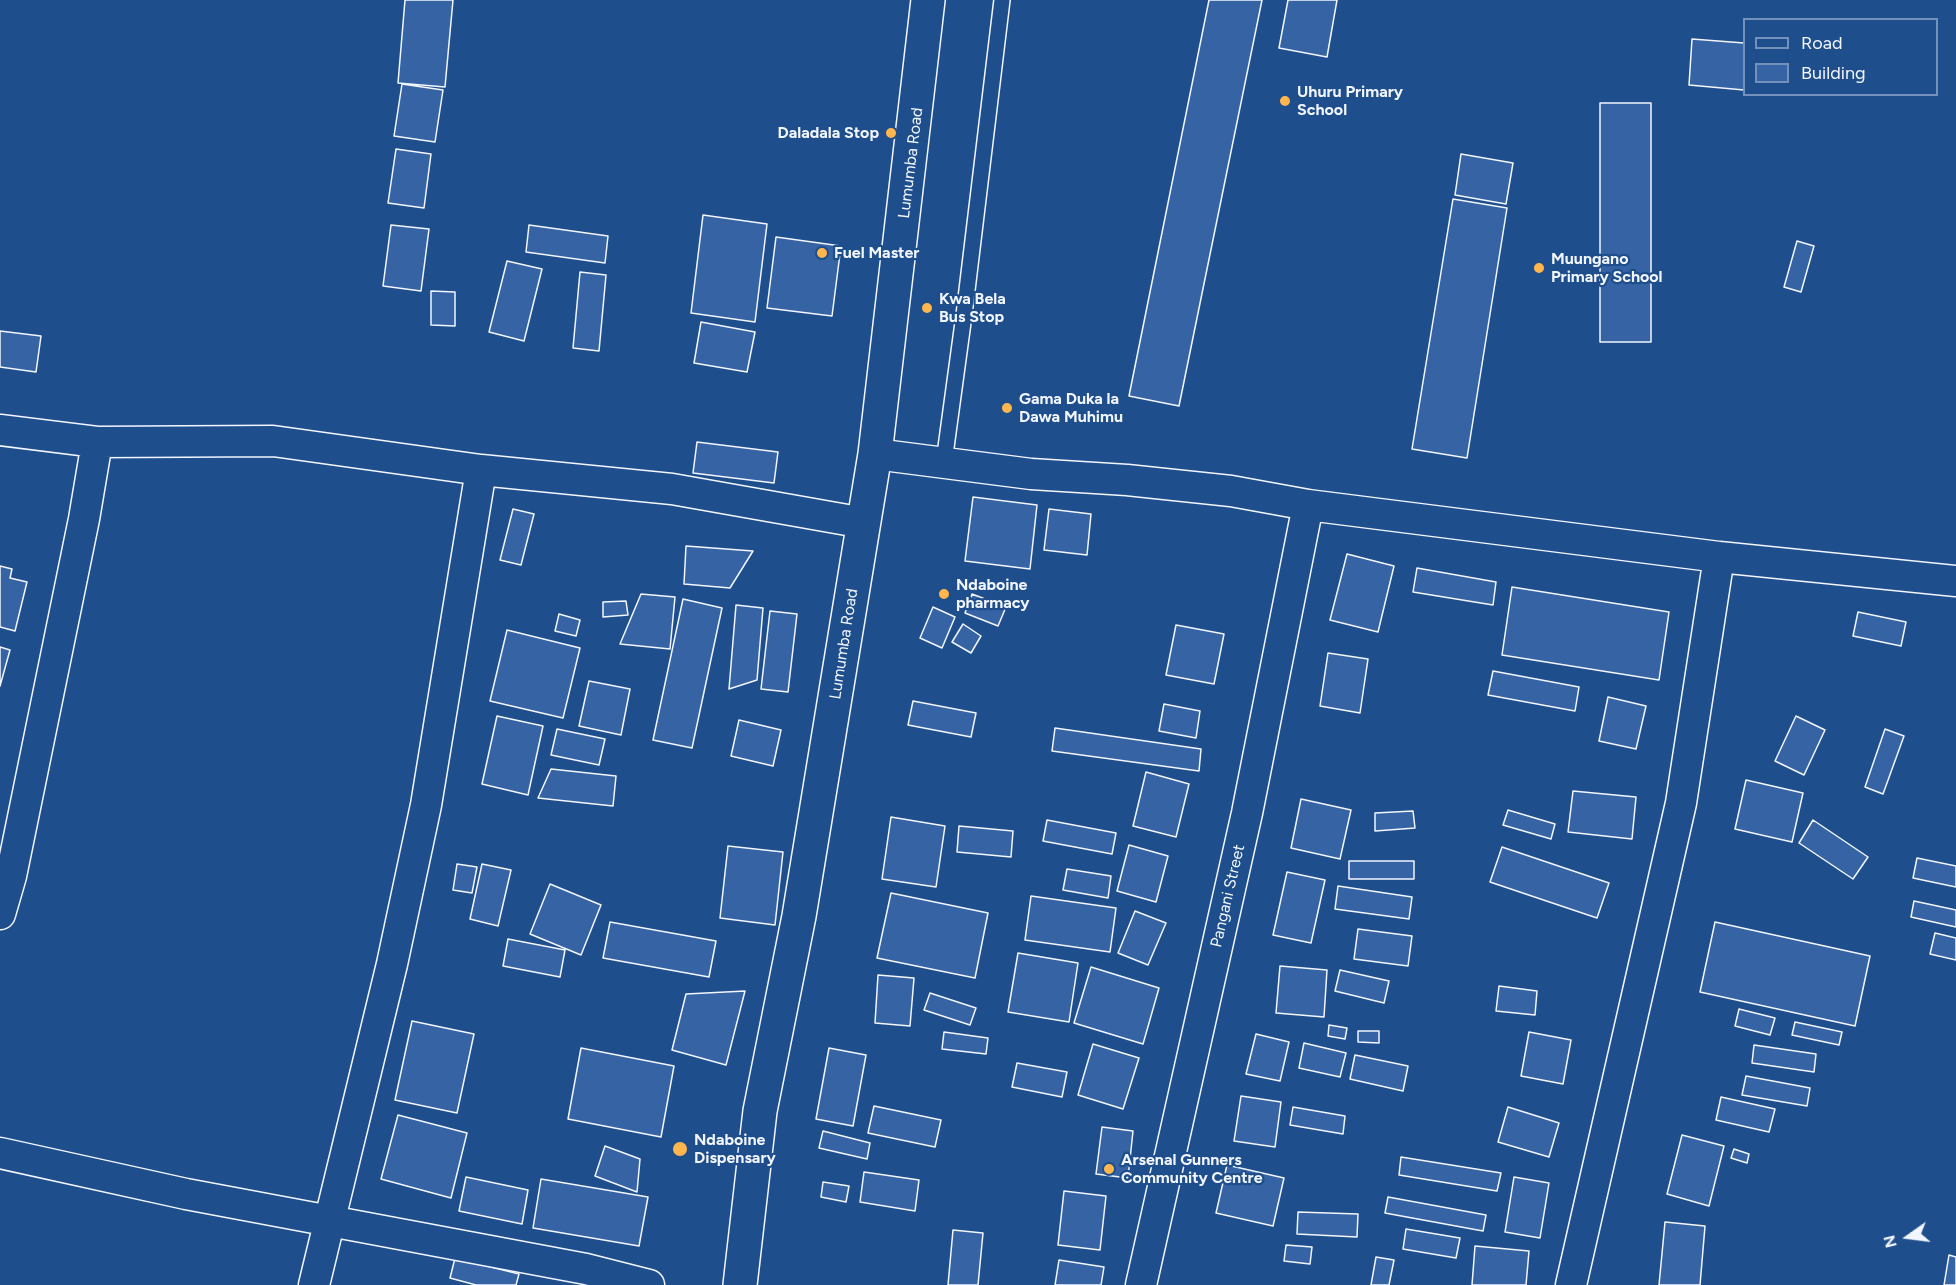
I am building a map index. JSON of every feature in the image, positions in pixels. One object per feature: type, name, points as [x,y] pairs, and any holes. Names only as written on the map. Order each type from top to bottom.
[{"type":"main road","name":"Lumumba Road","points":[[740,1285],[760,1111],[801,904],[875,454],[928,0]]},
{"type":"street","points":[[0,429],[97,442],[273,441],[481,470],[672,489],[864,523]]},
{"type":"street","points":[[0,914],[11,876],[84,519],[97,442]]},
{"type":"street","points":[[875,454],[1031,474],[1127,480],[1231,491],[1308,505],[1719,557],[1956,581]]},
{"type":"street","points":[[314,1285],[393,964],[426,805],[481,470]]},
{"type":"street","name":"Pangani Street","points":[[1141,1285],[1247,813],[1308,505]]},
{"type":"street","points":[[1572,1285],[1681,803],[1719,557]]},
{"type":"street","points":[[0,1153],[186,1194],[586,1269],[649,1285]]},
{"type":"lane","points":[[944,462],[1002,0]]},
{"type":"building","points":[[405,0],[453,0],[445,87],[398,83]]},
{"type":"building","points":[[1209,0],[1262,0],[1179,406],[1129,396]]},
{"type":"building","points":[[1288,0],[1337,0],[1327,57],[1279,48]]},
{"type":"building","points":[[1692,39],[1743,43],[1743,90],[1689,85]]},
{"type":"building","points":[[402,84],[443,90],[435,142],[394,136]]},
{"type":"building","points":[[1600,103],[1651,103],[1651,342],[1600,342]]},
{"type":"building","points":[[396,149],[431,154],[424,208],[388,203]]},
{"type":"building","points":[[1461,154],[1513,163],[1506,204],[1455,195]]},
{"type":"building","points":[[1453,199],[1507,208],[1467,458],[1412,449]]},
{"type":"building","points":[[703,215],[767,224],[755,322],[691,313]]},
{"type":"building","points":[[391,225],[429,229],[421,291],[383,286]]},
{"type":"building","points":[[529,225],[608,236],[605,263],[526,252]]},
{"type":"building","points":[[776,237],[841,246],[832,316],[767,308]]},
{"type":"building","points":[[1797,241],[1814,246],[1801,292],[1784,287]]},
{"type":"building","points":[[507,261],[542,269],[524,341],[489,332]]},
{"type":"building","points":[[580,272],[606,275],[599,351],[573,348]]},
{"type":"building","points":[[431,291],[455,292],[455,326],[431,325]]},
{"type":"building","points":[[701,322],[755,332],[747,372],[694,363]]},
{"type":"building","points":[[0,331],[41,336],[36,372],[0,367]]},
{"type":"building","points":[[697,442],[778,452],[774,483],[693,473]]},
{"type":"building","points":[[973,497],[1037,505],[1030,569],[965,561]]},
{"type":"building","points":[[513,509],[534,514],[521,565],[500,560]]},
{"type":"building","points":[[1049,509],[1091,514],[1087,555],[1044,550]]},
{"type":"building","points":[[686,546],[753,551],[730,588],[684,584]]},
{"type":"building","points":[[1347,554],[1394,566],[1378,632],[1330,620]]},
{"type":"building","points":[[0,566],[12,569],[10,578],[27,582],[15,631],[0,627]]},
{"type":"building","points":[[1417,568],[1496,582],[1493,605],[1413,592]]},
{"type":"building","points":[[1512,587],[1669,612],[1659,680],[1502,655]]},
{"type":"building","points":[[641,594],[675,597],[670,649],[620,644]]},
{"type":"building","points":[[972,594],[1006,607],[998,626],[965,613]]},
{"type":"building","points":[[683,599],[722,608],[692,748],[653,740]]},
{"type":"building","points":[[626,601],[628,615],[603,617],[603,602]]},
{"type":"building","points":[[736,605],[763,608],[757,680],[729,689]]},
{"type":"building","points":[[933,607],[955,617],[942,648],[920,638]]},
{"type":"building","points":[[770,611],[797,614],[788,692],[761,689]]},
{"type":"building","points":[[1858,612],[1906,622],[1901,646],[1853,636]]},
{"type":"building","points":[[559,614],[580,620],[576,636],[555,631]]},
{"type":"building","points":[[963,624],[981,636],[971,653],[952,642]]},
{"type":"building","points":[[1176,625],[1224,634],[1214,684],[1166,675]]},
{"type":"building","points":[[507,630],[580,648],[563,718],[490,701]]},
{"type":"building","points":[[0,647],[10,650],[0,686]]},
{"type":"building","points":[[1328,653],[1368,659],[1360,713],[1320,706]]},
{"type":"building","points":[[1493,671],[1579,687],[1575,711],[1488,695]]},
{"type":"building","points":[[589,681],[630,689],[621,735],[579,726]]},
{"type":"building","points":[[1608,697],[1646,706],[1636,749],[1599,741]]},
{"type":"building","points":[[913,701],[976,713],[971,737],[908,725]]},
{"type":"building","points":[[1164,704],[1200,711],[1196,738],[1159,731]]},
{"type":"building","points":[[497,716],[543,726],[528,795],[482,784]]},
{"type":"building","points":[[1796,716],[1825,730],[1804,775],[1775,761]]},
{"type":"building","points":[[739,720],[781,730],[773,766],[731,756]]},
{"type":"building","points":[[1055,728],[1201,749],[1199,771],[1052,751]]},
{"type":"building","points":[[557,729],[605,739],[599,765],[551,755]]},
{"type":"building","points":[[1885,729],[1904,736],[1883,794],[1865,787]]},
{"type":"building","points":[[551,769],[616,776],[613,806],[538,798]]},
{"type":"building","points":[[1146,772],[1189,784],[1176,837],[1133,826]]},
{"type":"building","points":[[1746,780],[1803,793],[1792,842],[1735,829]]},
{"type":"building","points":[[1573,791],[1636,797],[1632,839],[1568,832]]},
{"type":"building","points":[[1301,799],[1351,810],[1340,859],[1291,848]]},
{"type":"building","points":[[1508,810],[1555,824],[1551,839],[1503,825]]},
{"type":"building","points":[[1413,811],[1415,828],[1375,831],[1375,813]]},
{"type":"building","points":[[891,817],[945,826],[936,887],[882,879]]},
{"type":"building","points":[[1047,820],[1116,833],[1112,854],[1043,841]]},
{"type":"building","points":[[1813,820],[1868,857],[1853,879],[1799,843]]},
{"type":"building","points":[[959,826],[1013,831],[1011,857],[957,852]]},
{"type":"building","points":[[1129,845],[1168,856],[1156,902],[1117,891]]},
{"type":"building","points":[[728,846],[783,852],[775,925],[720,918]]},
{"type":"building","points":[[1502,847],[1609,883],[1597,918],[1490,882]]},
{"type":"building","points":[[1917,858],[1956,866],[1956,887],[1913,878]]},
{"type":"building","points":[[1349,861],[1414,861],[1414,879],[1349,879]]},
{"type":"building","points":[[457,864],[477,867],[472,893],[453,890]]},
{"type":"building","points":[[482,864],[511,870],[498,926],[470,919]]},
{"type":"building","points":[[1067,869],[1111,876],[1108,898],[1063,890]]},
{"type":"building","points":[[1287,872],[1325,880],[1311,943],[1273,935]]},
{"type":"building","points":[[550,884],[601,905],[581,955],[530,934]]},
{"type":"building","points":[[1338,886],[1412,897],[1409,919],[1335,909]]},
{"type":"building","points":[[891,893],[988,913],[975,978],[877,958]]},
{"type":"building","points":[[1031,896],[1116,908],[1110,952],[1025,940]]},
{"type":"building","points":[[1914,901],[1956,910],[1956,927],[1911,917]]},
{"type":"building","points":[[1135,911],[1166,923],[1148,965],[1118,953]]},
{"type":"building","points":[[610,922],[716,941],[709,977],[603,958]]},
{"type":"building","points":[[1715,922],[1870,956],[1855,1026],[1700,992]]},
{"type":"building","points":[[1358,929],[1412,936],[1408,966],[1354,959]]},
{"type":"building","points":[[1935,933],[1956,938],[1956,960],[1930,954]]},
{"type":"building","points":[[508,939],[565,950],[560,977],[503,966]]},
{"type":"building","points":[[1018,953],[1078,963],[1069,1022],[1008,1012]]},
{"type":"building","points":[[1280,966],[1327,970],[1324,1017],[1276,1013]]},
{"type":"building","points":[[1091,967],[1159,988],[1143,1044],[1074,1023]]},
{"type":"building","points":[[1340,970],[1389,981],[1384,1003],[1335,991]]},
{"type":"building","points":[[878,975],[914,978],[910,1026],[875,1023]]},
{"type":"building","points":[[1499,986],[1537,991],[1535,1015],[1496,1011]]},
{"type":"building","points":[[745,991],[726,1065],[672,1050],[686,994]]},
{"type":"building","points":[[930,993],[976,1008],[970,1025],[924,1010]]},
{"type":"building","points":[[1739,1009],[1775,1018],[1770,1035],[1735,1026]]},
{"type":"building","points":[[412,1021],[474,1034],[457,1113],[395,1100]]},
{"type":"building","points":[[1795,1022],[1842,1032],[1839,1045],[1792,1035]]},
{"type":"building","points":[[1329,1025],[1347,1028],[1345,1039],[1328,1036]]},
{"type":"building","points":[[1358,1031],[1379,1031],[1379,1043],[1358,1042]]},
{"type":"building","points":[[944,1032],[988,1038],[986,1054],[942,1049]]},
{"type":"building","points":[[1529,1032],[1571,1040],[1563,1084],[1521,1076]]},
{"type":"building","points":[[1256,1034],[1289,1042],[1280,1081],[1246,1074]]},
{"type":"building","points":[[1304,1043],[1346,1053],[1340,1077],[1299,1068]]},
{"type":"building","points":[[1093,1044],[1139,1058],[1123,1109],[1078,1095]]},
{"type":"building","points":[[1754,1045],[1816,1054],[1814,1072],[1752,1063]]},
{"type":"building","points":[[581,1048],[674,1066],[661,1137],[568,1119]]},
{"type":"building","points":[[829,1048],[866,1055],[853,1126],[816,1119]]},
{"type":"building","points":[[1355,1055],[1408,1066],[1403,1091],[1350,1079]]},
{"type":"building","points":[[1017,1063],[1067,1072],[1062,1097],[1012,1087]]},
{"type":"building","points":[[1746,1076],[1810,1088],[1807,1106],[1742,1095]]},
{"type":"building","points":[[1241,1096],[1281,1102],[1275,1147],[1234,1141]]},
{"type":"building","points":[[1721,1097],[1775,1109],[1769,1132],[1716,1120]]},
{"type":"building","points":[[874,1106],[941,1120],[935,1147],[868,1133]]},
{"type":"building","points":[[1293,1107],[1345,1116],[1343,1134],[1290,1125]]},
{"type":"building","points":[[1508,1107],[1559,1123],[1549,1157],[1498,1142]]},
{"type":"building","points":[[398,1115],[467,1133],[451,1198],[381,1179]]},
{"type":"building","points":[[1102,1127],[1133,1131],[1128,1178],[1096,1174]]},
{"type":"building","points":[[823,1131],[870,1143],[867,1159],[819,1148]]},
{"type":"building","points":[[1682,1135],[1724,1146],[1709,1206],[1667,1194]]},
{"type":"building","points":[[605,1146],[640,1159],[637,1192],[595,1176]]},
{"type":"building","points":[[1734,1149],[1749,1154],[1747,1163],[1731,1158]]},
{"type":"building","points":[[1401,1157],[1501,1173],[1497,1191],[1399,1175]]},
{"type":"building","points":[[1227,1165],[1284,1178],[1273,1226],[1216,1213]]},
{"type":"building","points":[[864,1172],[919,1180],[915,1211],[860,1202]]},
{"type":"building","points":[[466,1177],[528,1190],[522,1224],[459,1211]]},
{"type":"building","points":[[1514,1177],[1549,1183],[1540,1238],[1505,1232]]},
{"type":"building","points":[[541,1179],[648,1197],[639,1246],[533,1228]]},
{"type":"building","points":[[823,1182],[849,1186],[846,1202],[821,1197]]},
{"type":"building","points":[[1064,1191],[1106,1196],[1100,1250],[1058,1245]]},
{"type":"building","points":[[1388,1197],[1486,1215],[1483,1231],[1385,1213]]},
{"type":"building","points":[[1298,1212],[1358,1214],[1357,1237],[1297,1234]]},
{"type":"building","points":[[1665,1222],[1705,1226],[1700,1285],[1659,1285]]},
{"type":"building","points":[[1406,1229],[1460,1238],[1456,1258],[1403,1249]]},
{"type":"building","points":[[953,1230],[983,1233],[978,1285],[948,1285]]},
{"type":"building","points":[[1286,1245],[1312,1247],[1310,1264],[1284,1261]]},
{"type":"building","points":[[1475,1246],[1529,1251],[1526,1285],[1472,1285]]},
{"type":"building","points":[[1949,1255],[1956,1257],[1956,1285],[1944,1285]]},
{"type":"building","points":[[1376,1257],[1394,1260],[1389,1285],[1371,1285]]},
{"type":"building","points":[[455,1258],[519,1274],[516,1285],[476,1285],[450,1278]]},
{"type":"building","points":[[1059,1260],[1104,1267],[1101,1285],[1055,1285]]},
{"type":"place","name":"Uhuru Primary School","points":[[1285,101]]},
{"type":"place","name":"Daladala Stop","points":[[891,133]]},
{"type":"place","name":"Fuel Master","points":[[822,253]]},
{"type":"place","name":"Muungano Primary School","points":[[1539,268]]},
{"type":"place","name":"Kwa Bela Bus Stop","points":[[927,308]]},
{"type":"place","name":"Gama Duka la Dawa Muhimu","points":[[1007,408]]},
{"type":"place","name":"Ndaboine pharmacy","points":[[944,594]]},
{"type":"place","name":"Ndaboine Dispensary","points":[[680,1149]]},
{"type":"place","name":"Arsenal Gunners Community Centre","points":[[1109,1169]]}]
